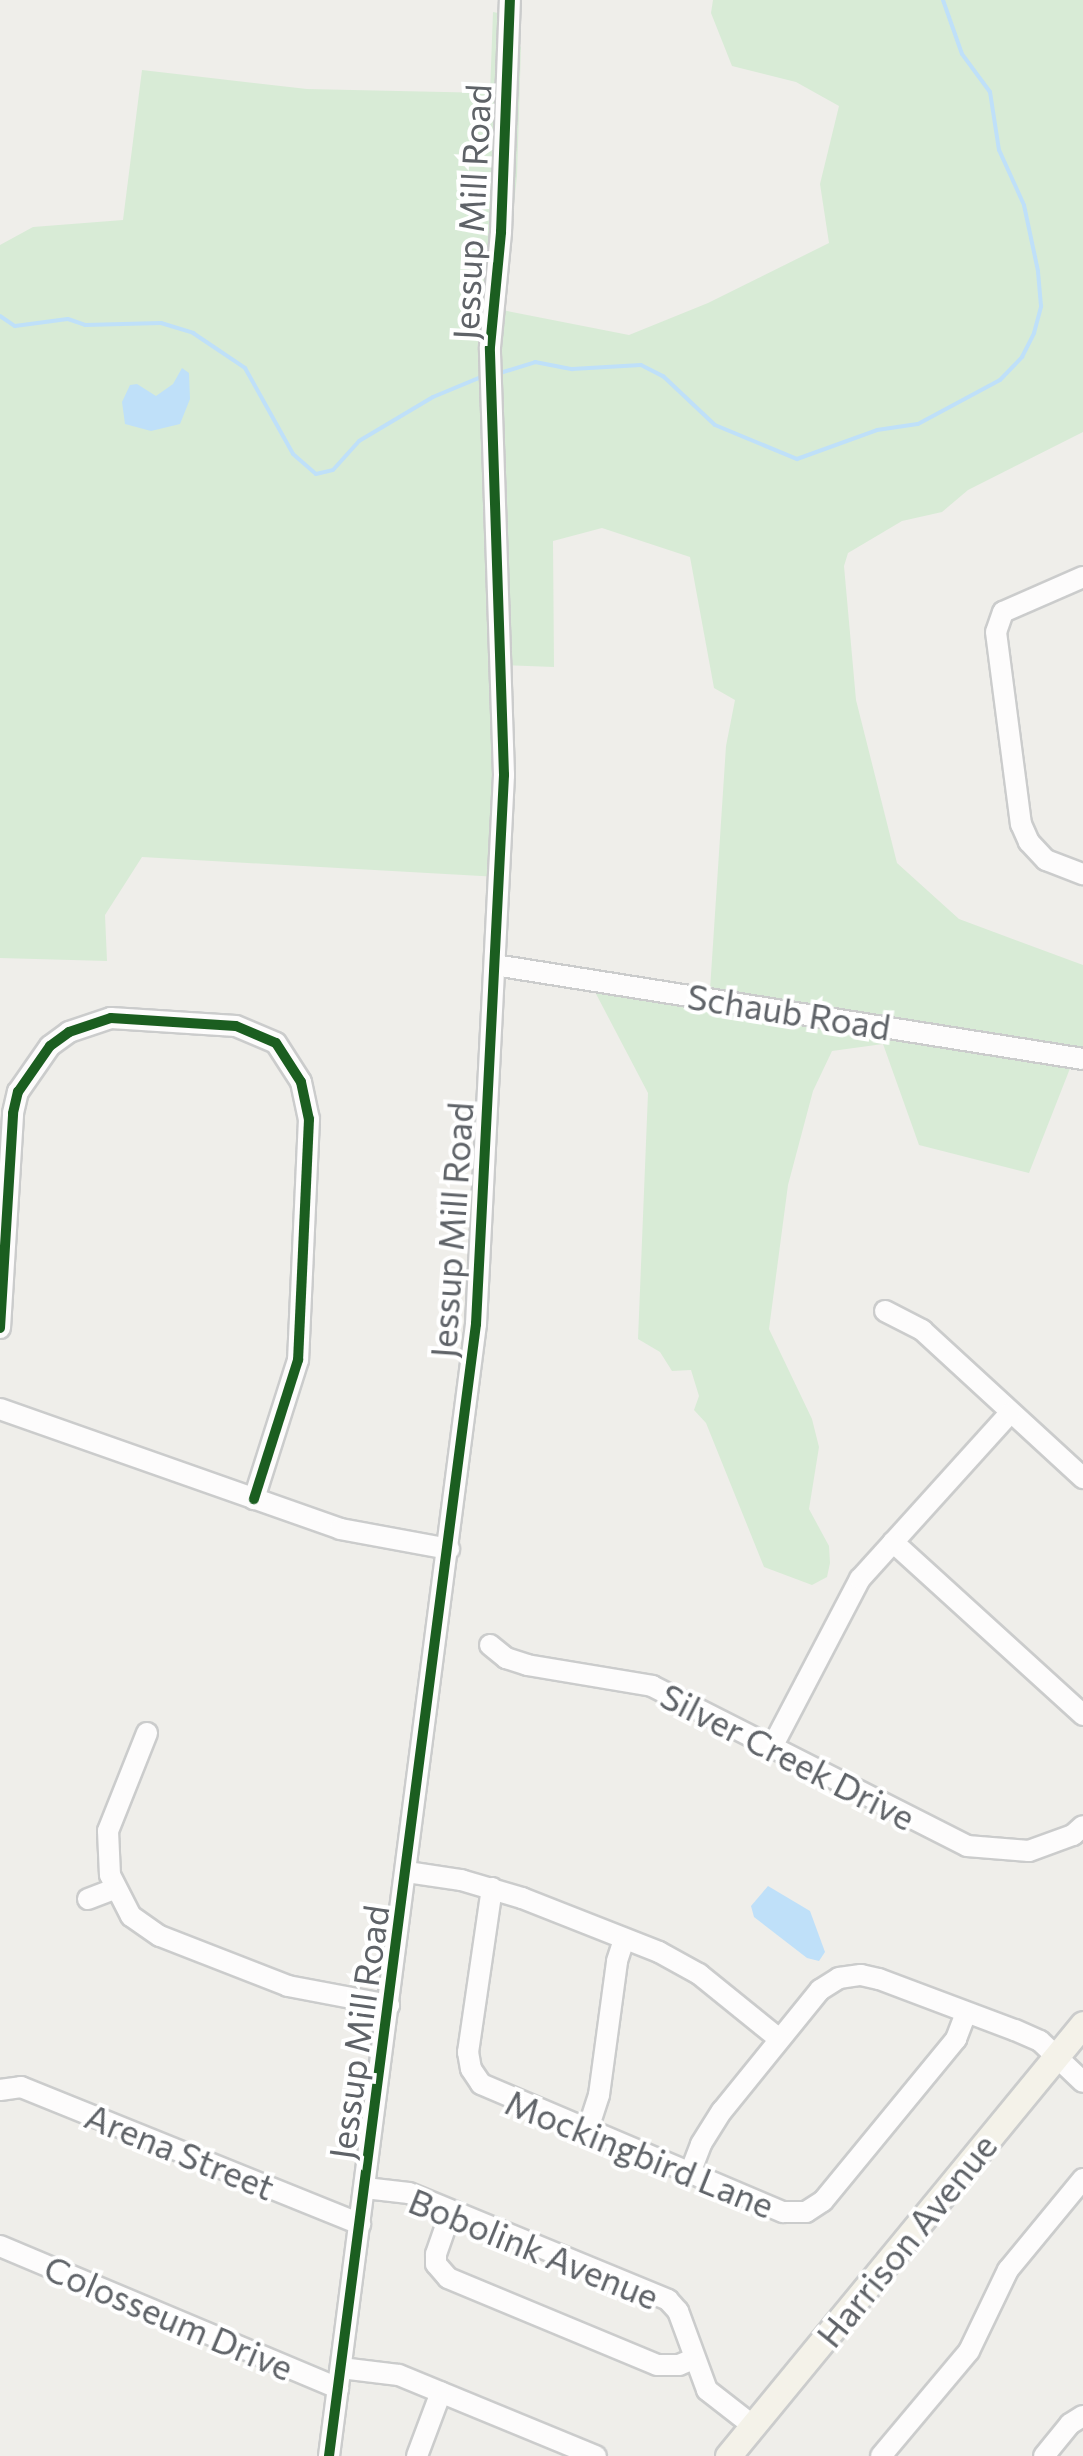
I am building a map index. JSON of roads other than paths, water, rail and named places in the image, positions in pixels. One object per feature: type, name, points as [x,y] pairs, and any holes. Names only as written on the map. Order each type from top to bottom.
[{"type":"main road","name":"Harrison Avenue","points":[[728,2456],[1083,2024]]},
{"type":"street","name":"Jessup Mill Road","points":[[329,2456],[476,1324],[504,717],[490,347],[501,232],[510,0]]},
{"type":"street","points":[[1083,577],[1004,612],[996,632],[1021,824],[1029,842],[1046,860],[1083,874]]},
{"type":"street","name":"Schaub Road","points":[[495,964],[771,1005],[1083,1059]]},
{"type":"street","points":[[0,1328],[13,1113],[18,1092],[50,1046],[69,1032],[111,1018],[236,1026],[276,1042],[301,1082],[309,1119],[298,1360],[254,1499]]},
{"type":"street","points":[[885,1311],[922,1330],[1083,1478]]},
{"type":"street","points":[[0,1409],[340,1530],[448,1549]]},
{"type":"street","points":[[772,1747],[848,1597],[1010,1413]]},
{"type":"street","points":[[893,1542],[1083,1715]]},
{"type":"street","name":"Silver Creek Drive","points":[[490,1644],[506,1658],[527,1665],[652,1686],[967,1846],[1028,1851],[1083,1826]]},
{"type":"street","points":[[147,1733],[108,1831],[114,1889],[131,1916],[160,1936],[311,1994],[389,2005]]},
{"type":"street","points":[[407,1872],[492,1888],[624,1940],[699,1974],[778,2038]]},
{"type":"street","name":"Mockingbird Lane","points":[[492,1888],[468,2044],[471,2069],[489,2091],[784,2212],[813,2209],[956,2039],[966,2013]]},
{"type":"street","points":[[88,1898],[114,1889]]},
{"type":"street","points":[[587,2132],[599,2095],[617,1962],[624,1940]]},
{"type":"street","points":[[690,2173],[709,2128],[778,2038],[824,1986],[854,1975],[879,1979],[1040,2041],[1056,2061],[1083,2082]]},
{"type":"street","name":"Arena Street","points":[[0,2090],[21,2087],[360,2224]]},
{"type":"street","points":[[881,2456],[969,2351],[1008,2270],[1083,2180]]},
{"type":"street","name":"Bobolink Avenue","points":[[365,2188],[409,2193],[668,2300],[678,2311],[693,2359],[713,2398],[752,2426]]},
{"type":"street","points":[[451,2211],[436,2254],[436,2264],[448,2278],[657,2365],[678,2365],[693,2359]]},
{"type":"street","name":"Colosseum Drive","points":[[0,2246],[340,2378],[385,2371],[441,2392],[548,2447],[596,2456]]},
{"type":"street","points":[[417,2456],[441,2392]]},
{"type":"street","points":[[1044,2456],[1083,2416]]},
{"type":"water","points":[[182,368],[189,373],[190,399],[180,424],[151,431],[125,424],[122,402],[130,385],[137,384],[156,396],[173,384]]},
{"type":"water","points":[[768,1886],[810,1911],[825,1952],[819,1961],[807,1958],[754,1917],[751,1906]]},
{"type":"waterway","points":[[500,373],[535,362],[572,369],[641,365],[663,376],[715,425],[797,459],[877,430],[918,424],[1000,380],[1022,357],[1034,333],[1041,306],[1038,271],[1024,205],[999,150],[990,92],[962,54],[943,0]]},
{"type":"waterway","points":[[0,316],[15,326],[68,319],[85,325],[161,323],[193,333],[245,368],[293,454],[316,474],[333,470],[359,441],[433,397],[486,375]]}]
